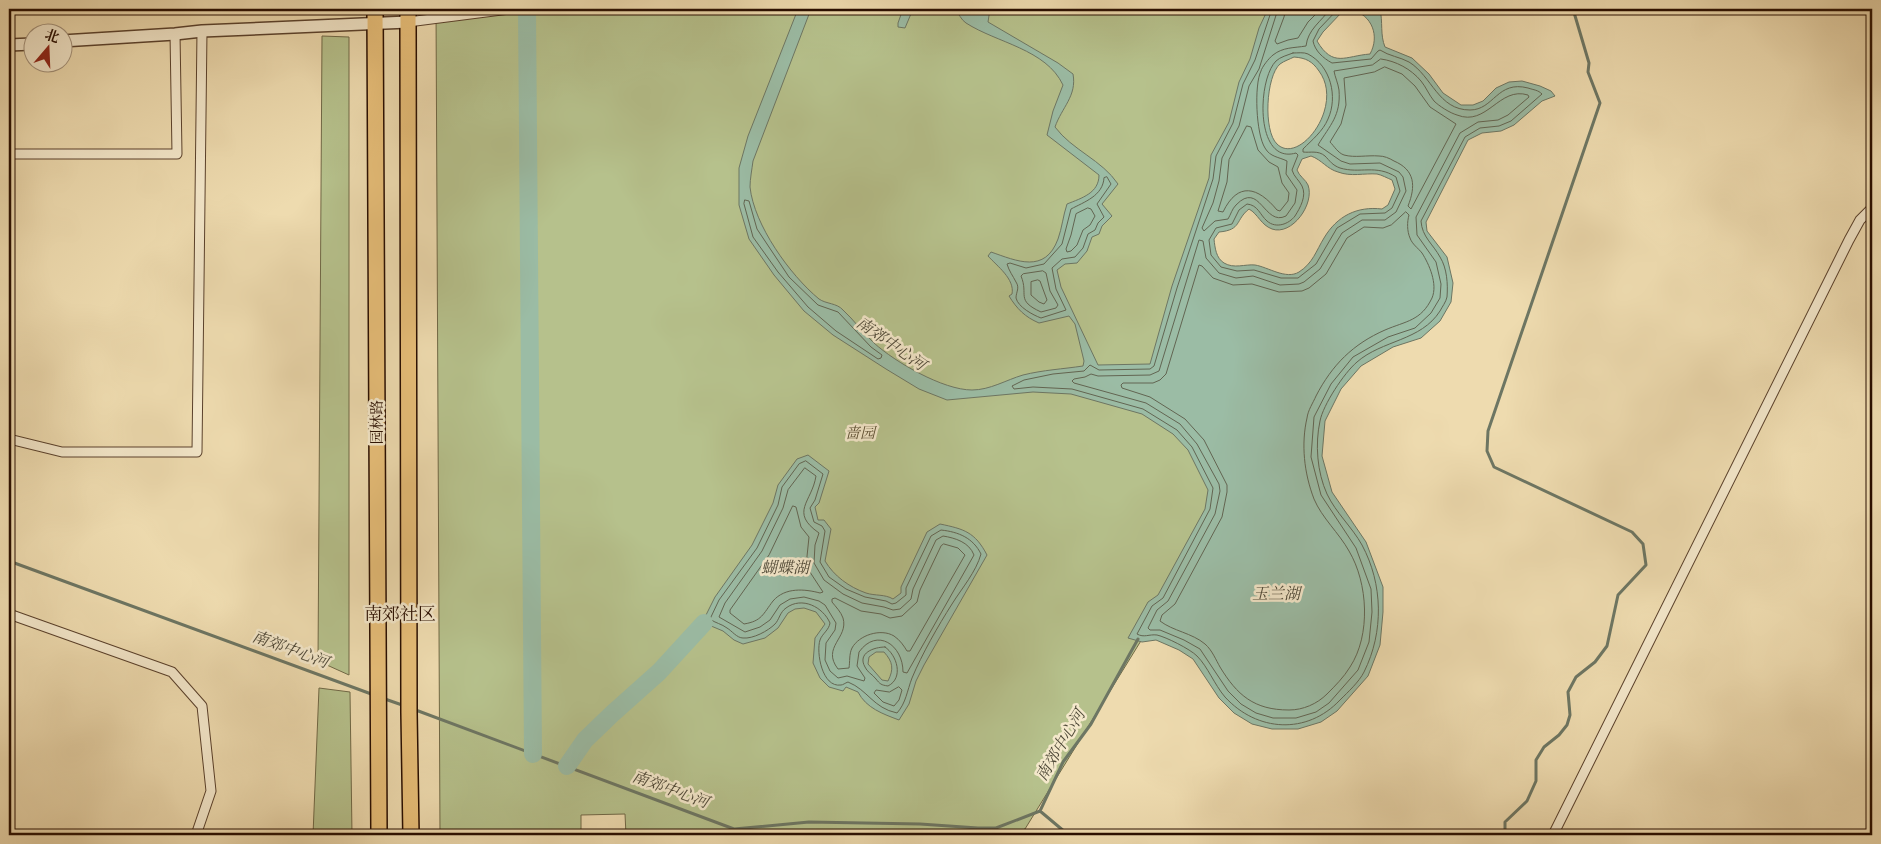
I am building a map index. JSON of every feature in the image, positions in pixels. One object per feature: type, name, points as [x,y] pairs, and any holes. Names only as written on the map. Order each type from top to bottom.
[{"type":"main road","name":"园林路","points":[[375,16],[379,835]]},
{"type":"main road","name":"园林路","points":[[408,16],[409,705],[411,835]]},
{"type":"street","points":[[72,41],[375,16],[408,16],[510,9]]},
{"type":"street","points":[[9,439],[62,452],[198,452],[202,31]]},
{"type":"street","points":[[9,154],[177,154],[175,34]]},
{"type":"street","points":[[9,45],[22,44]]},
{"type":"street","points":[[1553,835],[1849,240],[1860,220],[1872,208]]},
{"type":"street","points":[[9,614],[172,672],[202,706],[211,791],[196,835]]},
{"type":"green space","name":"啬园","points":[[436,9],[1283,9],[1181,301],[1237,485],[1025,829],[1008,835],[626,835],[625,814],[581,815],[581,835],[440,835]]},
{"type":"green space","points":[[322,36],[349,37],[349,675],[318,661]]},
{"type":"green space","points":[[319,688],[350,692],[352,835],[313,835]]},
{"type":"water","name":"玉兰湖","points":[[798,9],[811,9],[753,161],[750,187],[758,217],[785,263],[808,289],[819,299],[841,308],[874,343],[920,374],[960,389],[979,390],[1030,373],[1083,366],[1084,361],[1075,324],[1069,316],[1039,323],[1025,315],[1009,296],[1012,294],[1012,288],[1008,278],[988,256],[991,252],[1011,259],[1029,262],[1038,261],[1046,257],[1058,239],[1067,204],[1093,191],[1099,175],[1047,135],[1053,111],[1063,85],[1055,73],[1033,55],[966,23],[954,9],[990,9],[988,22],[1058,63],[1073,74],[1074,82],[1071,95],[1055,127],[1070,142],[1104,168],[1118,184],[1102,204],[1112,216],[1102,226],[1099,234],[1092,237],[1087,251],[1077,263],[1065,264],[1057,270],[1061,287],[1098,365],[1150,364],[1172,286],[1209,178],[1211,155],[1229,122],[1239,82],[1250,59],[1259,28],[1268,9],[1380,9],[1385,47],[1412,58],[1429,74],[1443,93],[1461,105],[1473,105],[1483,101],[1496,88],[1509,82],[1522,81],[1551,91],[1555,96],[1542,101],[1514,125],[1501,131],[1482,133],[1468,140],[1426,222],[1427,231],[1447,257],[1453,283],[1451,302],[1440,321],[1421,338],[1393,347],[1361,366],[1341,389],[1325,421],[1322,456],[1332,492],[1366,542],[1383,587],[1380,645],[1368,676],[1337,711],[1321,722],[1298,729],[1272,729],[1252,724],[1234,713],[1219,698],[1193,659],[1179,650],[1156,640],[1142,642],[1128,638],[1148,602],[1158,595],[1205,509],[1208,490],[1188,450],[1173,434],[1142,414],[1071,394],[1033,392],[947,400],[919,389],[833,335],[804,311],[774,275],[749,239],[739,205],[739,168],[748,136]],"holes":[[[1352,10],[1365,16],[1369,21],[1374,33],[1373,47],[1370,54],[1334,58],[1317,41],[1342,12]],[[1298,57],[1311,62],[1319,71],[1326,85],[1323,115],[1316,129],[1307,140],[1296,147],[1286,149],[1277,144],[1273,137],[1268,116],[1269,91],[1275,70],[1285,61]],[[1311,156],[1334,171],[1353,175],[1379,174],[1392,180],[1395,189],[1388,205],[1382,209],[1364,209],[1341,218],[1329,230],[1311,261],[1299,272],[1288,275],[1260,266],[1228,265],[1221,261],[1215,249],[1214,239],[1219,232],[1235,227],[1249,209],[1265,225],[1272,229],[1280,230],[1287,228],[1300,217],[1305,209],[1309,193],[1307,183],[1297,170],[1302,159]]]},
{"type":"water","points":[[903,9],[913,9],[905,28],[898,27]]},
{"type":"water","name":"蝴蝶湖","points":[[808,455],[829,471],[819,503],[815,507],[818,520],[824,520],[831,529],[825,561],[837,576],[854,588],[866,593],[887,596],[893,599],[901,593],[901,587],[927,532],[940,524],[962,530],[973,536],[983,547],[987,555],[924,665],[916,681],[909,704],[899,720],[881,713],[870,706],[861,698],[858,692],[846,687],[843,691],[829,687],[820,678],[813,663],[815,638],[825,624],[816,612],[804,608],[795,609],[788,613],[778,628],[765,638],[743,644],[734,640],[723,631],[704,623],[704,619],[715,597],[752,545],[773,503],[778,485],[797,459]],"holes":[[[876,652],[884,652],[892,666],[888,681],[882,680],[868,664],[869,657]]]},
{"type":"waterway","points":[[527,9],[533,754]]},
{"type":"waterway","points":[[1505,835],[1505,822],[1527,801],[1536,781],[1536,760],[1544,747],[1559,735],[1567,725],[1570,715],[1568,692],[1576,677],[1595,662],[1607,646],[1618,595],[1646,565],[1643,544],[1632,532],[1494,467],[1487,451],[1488,431],[1600,103],[1588,72],[1589,63],[1573,9]]},
{"type":"waterway","name":"南郊中心河","points":[[9,561],[374,695]]},
{"type":"waterway","points":[[567,766],[585,740],[659,672],[704,623]]},
{"type":"waterway","name":"南郊中心河","points":[[413,709],[734,829],[809,822],[920,824],[996,828],[1040,811],[1063,762],[1091,724],[1138,639]]},
{"type":"waterway","name":"南郊中心河","points":[[382,698],[405,706]]},
{"type":"waterway","points":[[1040,811],[1065,832],[1073,835]]},
{"type":"district","name":"南郊社区","points":[[400,616]]}]
